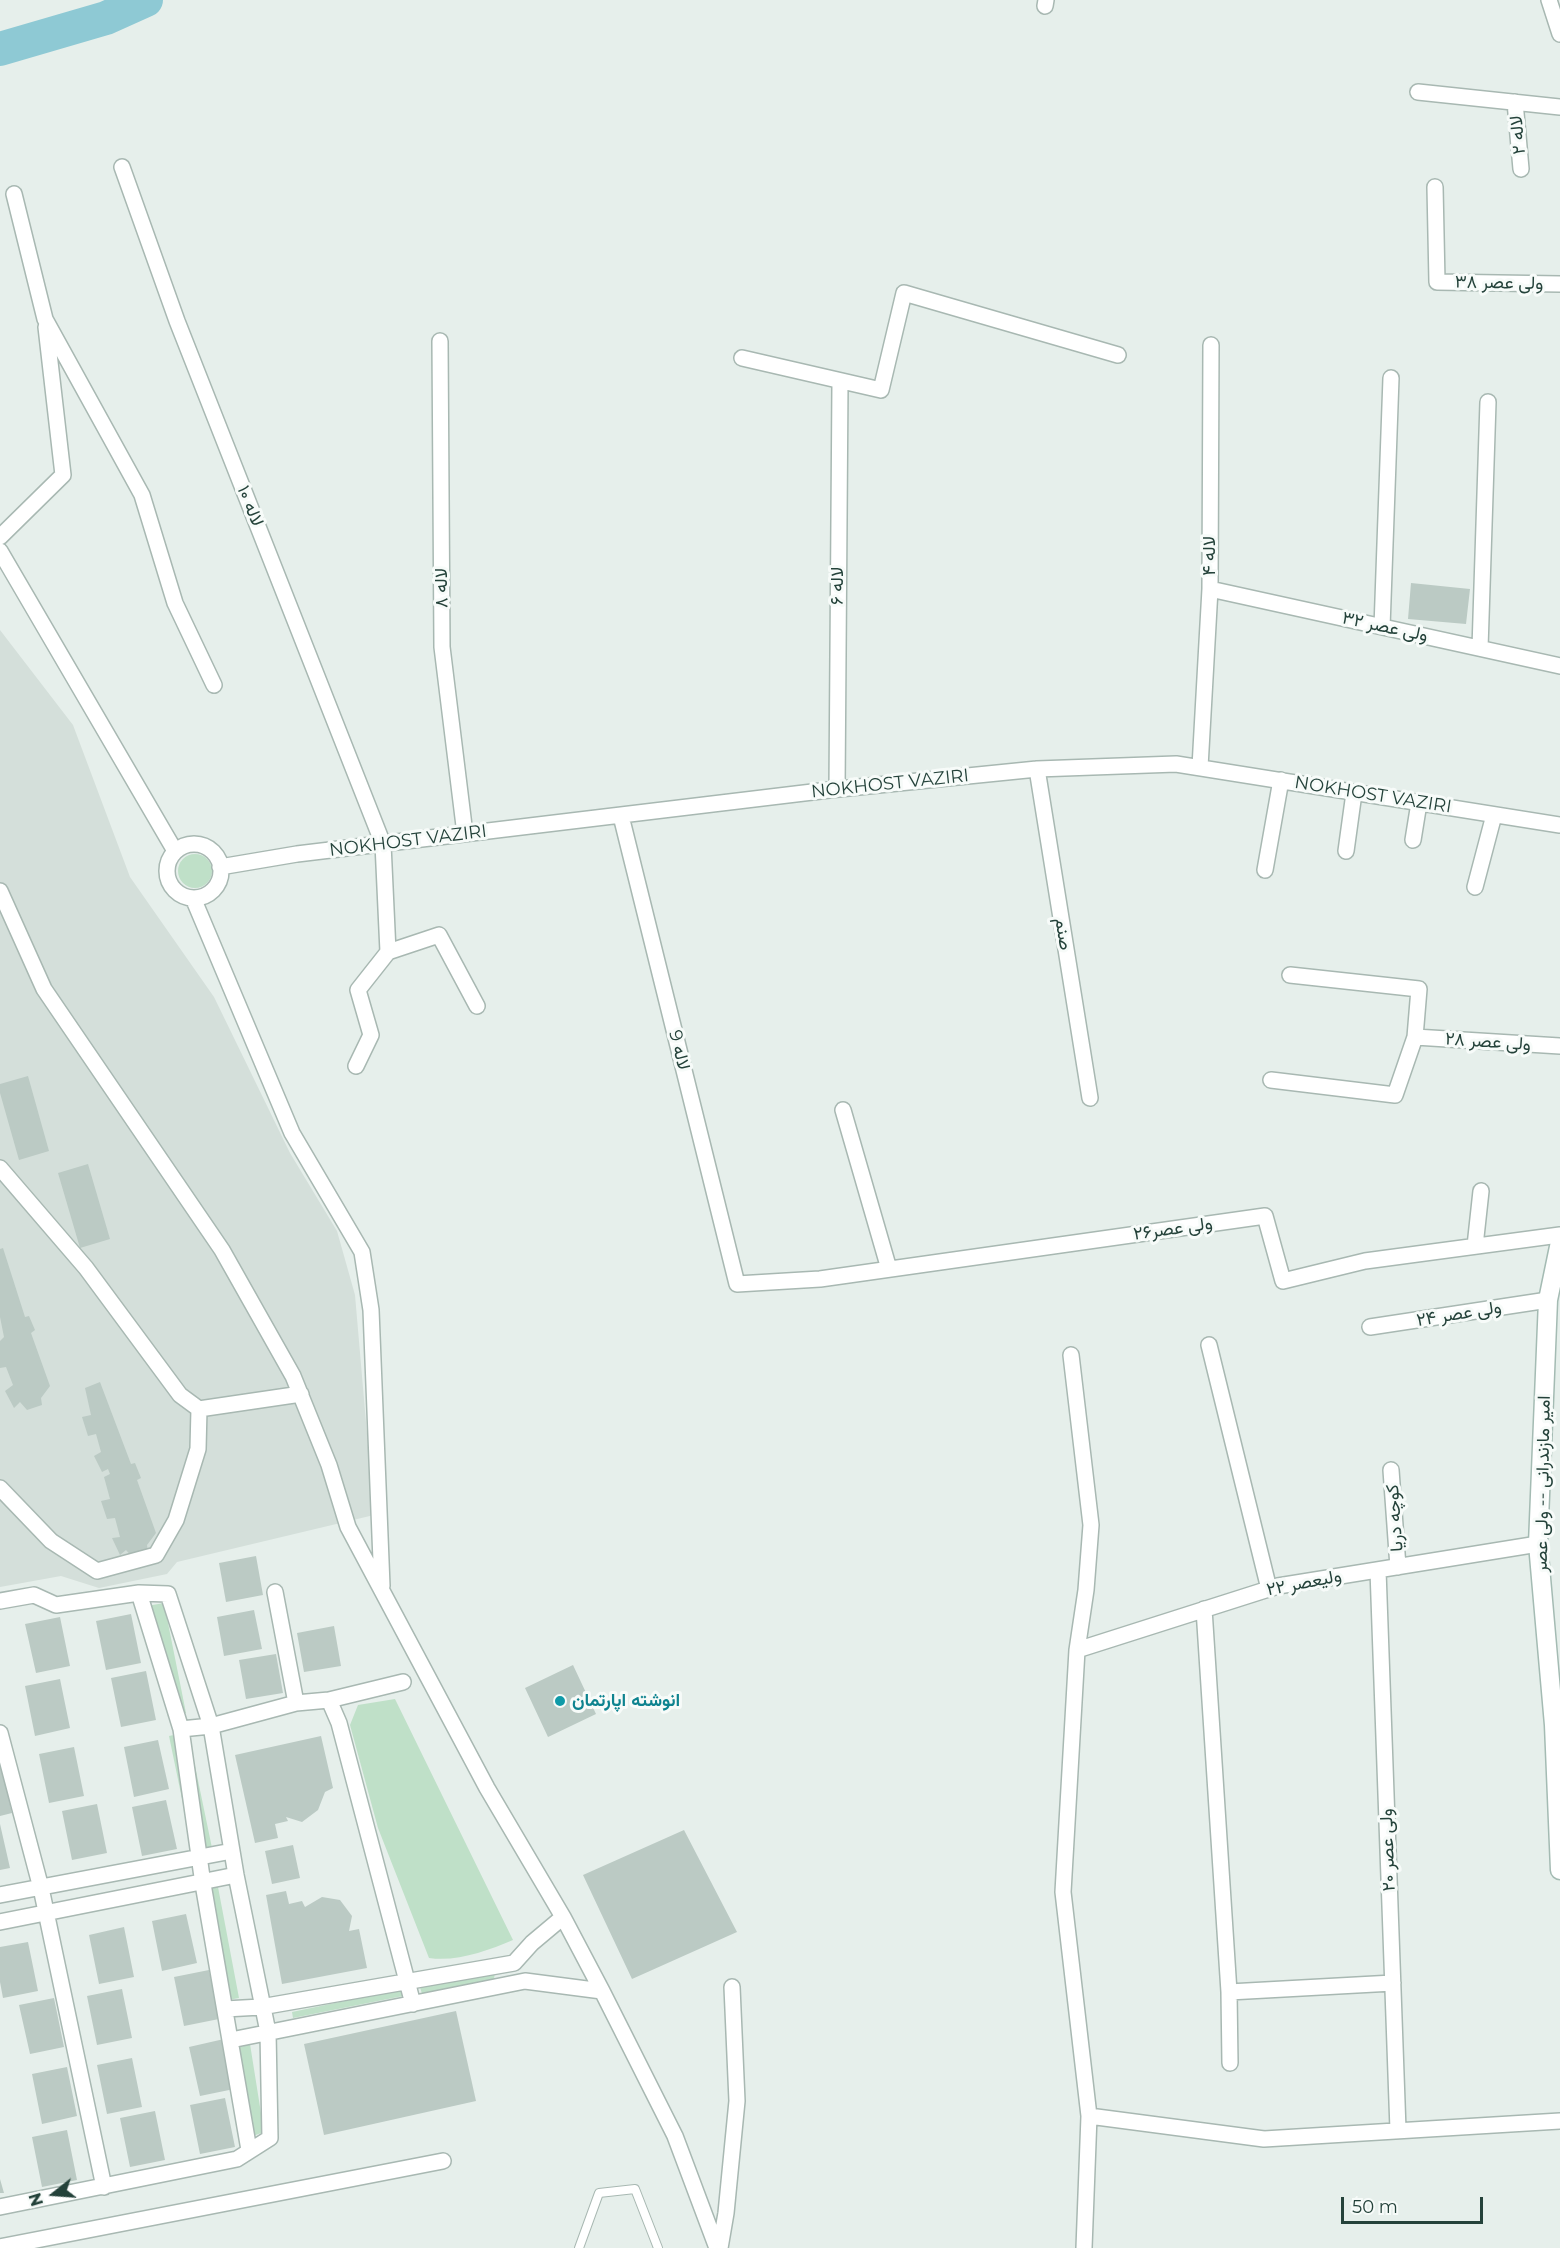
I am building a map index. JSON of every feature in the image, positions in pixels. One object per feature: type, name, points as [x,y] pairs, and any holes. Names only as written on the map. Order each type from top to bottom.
[{"type":"main road","name":"امیر مازندرانی -- ولی عصر","points":[[1560,1242],[1548,1300],[1538,1544],[1554,1669],[1560,1870]]},
{"type":"street","points":[[1549,0],[1560,34]]},
{"type":"street","points":[[1418,92],[1560,107]]},
{"type":"street","name":"لاله ۲","points":[[1515,102],[1521,169]]},
{"type":"street","name":"لاله ۱۰","points":[[122,167],[177,321],[383,844],[388,952]]},
{"type":"street","name":"ولی عصر ۳۸","points":[[1435,187],[1437,282],[1560,284]]},
{"type":"street","points":[[0,537],[63,475],[45,319],[14,194]]},
{"type":"street","points":[[742,358],[840,383],[881,390],[904,293],[1118,355]]},
{"type":"street","points":[[45,319],[142,495],[175,603],[213,685]]},
{"type":"street","name":"لاله ۸","points":[[440,341],[442,647],[465,834]]},
{"type":"street","name":"لاله ۴","points":[[1200,767],[1210,589],[1211,345]]},
{"type":"street","points":[[1382,627],[1391,378]]},
{"type":"street","name":"لاله ۶","points":[[837,789],[840,383]]},
{"type":"street","points":[[1480,648],[1488,402]]},
{"type":"street","points":[[0,551],[175,851]]},
{"type":"street","name":"ولی عصر ۳۲","points":[[1210,589],[1560,666]]},
{"type":"street","name":"NOKHOST VAZIRI","points":[[220,867],[383,844],[837,789],[1036,770],[1176,764],[1560,825]]},
{"type":"street","name":"صنم","points":[[1036,770],[1090,1098]]},
{"type":"street","points":[[1265,870],[1281,780]]},
{"type":"street","points":[[1346,851],[1354,793]]},
{"type":"street","points":[[1413,840],[1419,803]]},
{"type":"street","points":[[1475,887],[1494,815]]},
{"type":"street","name":"لاله 9","points":[[621,816],[737,1284]]},
{"type":"street","points":[[190,844],[206,847],[213,852],[220,867],[217,885],[211,891],[193,898],[184,896],[171,885],[167,867],[175,851],[190,844]]},
{"type":"street","points":[[0,891],[44,989],[222,1250],[293,1376],[329,1465],[348,1527],[487,1788],[563,1917],[602,1991],[675,2136],[718,2248]]},
{"type":"street","points":[[193,898],[292,1133],[362,1252],[371,1310],[382,1592]]},
{"type":"street","points":[[356,1066],[371,1035],[358,990],[388,952],[439,935],[477,1006]]},
{"type":"street","points":[[1272,1080],[1395,1095],[1415,1037],[1419,989],[1290,975]]},
{"type":"street","name":"ولی عصر ۲۸","points":[[1415,1037],[1560,1046]]},
{"type":"street","points":[[843,1110],[889,1269]]},
{"type":"street","points":[[0,1168],[86,1268],[180,1395],[199,1409],[300,1394]]},
{"type":"street","points":[[1474,1246],[1481,1191]]},
{"type":"street","name":"ولی عصر۲۶","points":[[737,1284],[820,1279],[1265,1216],[1283,1281],[1365,1261],[1560,1235]]},
{"type":"street","name":"ولی عصر ۲۴","points":[[1370,1327],[1548,1300]]},
{"type":"street","points":[[1209,1345],[1269,1588]]},
{"type":"street","points":[[1071,1355],[1091,1525],[1086,1590],[1077,1650],[1063,1892],[1089,2116],[1084,2248]]},
{"type":"street","points":[[0,1488],[51,1541],[97,1571],[156,1556],[176,1520],[198,1449],[199,1409]]},
{"type":"street","name":"کوچه دریا","points":[[1391,1470],[1398,1567]]},
{"type":"street","name":"ولیعصر ۲۲","points":[[1077,1650],[1269,1588],[1538,1544]]},
{"type":"street","name":"ولی عصر ۲۰","points":[[1378,1570],[1398,2130]]},
{"type":"street","points":[[275,1592],[296,1703]]},
{"type":"street","points":[[139,1593],[181,1729],[203,1884],[249,2150]]},
{"type":"street","points":[[0,1602],[34,1595],[56,1605],[139,1593],[168,1594],[211,1726],[236,1875],[261,2007],[268,2032],[270,2138],[237,2159],[0,2207]]},
{"type":"street","points":[[1204,1609],[1229,1992],[1230,2063]]},
{"type":"street","points":[[181,1729],[211,1726],[296,1703],[329,1700],[403,1682]]},
{"type":"street","points":[[329,1700],[339,1723],[413,2004]]},
{"type":"street","points":[[0,1732],[41,1888],[104,2187]]},
{"type":"street","points":[[0,1895],[232,1851]]},
{"type":"street","points":[[0,1922],[203,1884],[236,1875]]},
{"type":"street","points":[[225,2008],[261,2007],[514,1963],[532,1942],[563,1917]]},
{"type":"street","points":[[231,2040],[525,1981],[602,1991]]},
{"type":"street","points":[[1229,1992],[1393,1983]]},
{"type":"street","points":[[718,2248],[726,2212],[737,2101],[732,1987]]},
{"type":"street","points":[[1089,2116],[1264,2139],[1560,2121]]},
{"type":"street","points":[[0,2247],[444,2161]]},
{"type":"lane","points":[[579,2248],[599,2193],[635,2189],[658,2248]]},
{"type":"shaded area","points":[[0,630],[73,725],[130,877],[214,997],[290,1153],[337,1231],[355,1295],[374,1515],[177,1562],[167,1574],[99,1588],[61,1576],[0,1587]]},
{"type":"green space","points":[[195,854],[207,859],[212,871],[207,883],[195,888],[183,883],[178,871],[183,859]]},
{"type":"green space","points":[[164,1603],[186,1713],[168,1717],[147,1606]]},
{"type":"green space","points":[[395,1699],[513,1940],[461,1957],[429,1958],[378,1828],[350,1725],[358,1705]]},
{"type":"green space","points":[[188,1732],[212,1848],[193,1852],[169,1736]]},
{"type":"green space","points":[[218,1887],[239,1998],[228,2000],[200,1890]]},
{"type":"green space","points":[[495,1972],[494,1979],[422,1994],[420,1987]]},
{"type":"green space","points":[[402,1989],[403,1996],[293,2018],[292,2012]]},
{"type":"green space","points":[[250,2044],[264,2132],[253,2136],[238,2048]]},
{"type":"building","points":[[1411,583],[1470,589],[1466,624],[1408,619]]},
{"type":"building","points":[[28,1076],[49,1151],[19,1160],[0,1093],[0,1084]]},
{"type":"building","points":[[88,1164],[110,1239],[80,1248],[58,1173]]},
{"type":"building","points":[[3,1248],[25,1317],[29,1316],[35,1330],[31,1333],[50,1386],[41,1398],[42,1405],[27,1410],[20,1402],[14,1408],[5,1391],[13,1385],[6,1367],[0,1368],[0,1341],[4,1337],[0,1317],[0,1249]]},
{"type":"building","points":[[100,1382],[131,1464],[135,1463],[141,1478],[137,1480],[156,1533],[147,1545],[148,1552],[133,1558],[126,1550],[120,1555],[112,1538],[120,1537],[115,1518],[107,1519],[101,1501],[110,1499],[104,1477],[110,1474],[108,1469],[102,1472],[94,1456],[101,1452],[96,1434],[88,1436],[82,1417],[91,1415],[85,1388]]},
{"type":"building","points":[[256,1556],[263,1595],[226,1602],[219,1563]]},
{"type":"building","points":[[254,1610],[262,1649],[224,1656],[217,1617]]},
{"type":"building","points":[[131,1614],[141,1663],[106,1670],[96,1621]]},
{"type":"building","points":[[60,1617],[70,1666],[36,1673],[25,1624]]},
{"type":"building","points":[[334,1626],[341,1666],[304,1672],[297,1633]]},
{"type":"building","points":[[276,1654],[283,1693],[246,1699],[239,1660]]},
{"type":"building","name":"انوشته اپارتمان","points":[[573,1665],[596,1714],[548,1737],[525,1688]]},
{"type":"building","points":[[146,1671],[156,1720],[121,1727],[111,1678]]},
{"type":"building","points":[[60,1679],[70,1728],[35,1736],[25,1686]]},
{"type":"building","points":[[321,1736],[333,1788],[325,1792],[318,1810],[302,1822],[286,1817],[288,1821],[275,1824],[278,1838],[255,1843],[235,1755]]},
{"type":"building","points":[[158,1740],[169,1789],[134,1797],[124,1747]]},
{"type":"building","points":[[74,1747],[84,1796],[49,1803],[39,1754]]},
{"type":"building","points":[[0,1761],[12,1813],[0,1816]]},
{"type":"building","points":[[166,1800],[177,1849],[142,1856],[132,1807]]},
{"type":"building","points":[[97,1804],[107,1853],[72,1860],[62,1811]]},
{"type":"building","points":[[0,1824],[10,1868],[0,1870]]},
{"type":"building","points":[[684,1830],[737,1932],[632,1979],[583,1875]]},
{"type":"building","points":[[293,1845],[300,1878],[272,1884],[265,1851]]},
{"type":"building","points":[[286,1891],[289,1904],[302,1901],[305,1907],[322,1897],[340,1900],[352,1916],[349,1931],[359,1929],[367,1968],[282,1984],[266,1895]]},
{"type":"building","points":[[186,1914],[197,1963],[162,1971],[152,1921]]},
{"type":"building","points":[[124,1927],[134,1977],[99,1984],[89,1935]]},
{"type":"building","points":[[28,1942],[38,1991],[3,1998],[0,1982],[0,1947]]},
{"type":"building","points":[[209,1970],[219,2019],[184,2026],[174,1977]]},
{"type":"building","points":[[122,1989],[132,2038],[97,2045],[87,1996]]},
{"type":"building","points":[[54,1998],[64,2047],[30,2054],[19,2005]]},
{"type":"building","points":[[456,2011],[476,2101],[324,2135],[304,2044]]},
{"type":"building","points":[[224,2039],[234,2089],[200,2096],[189,2047]]},
{"type":"building","points":[[132,2058],[142,2107],[107,2114],[97,2065]]},
{"type":"building","points":[[67,2067],[77,2116],[42,2124],[32,2074]]},
{"type":"building","points":[[225,2098],[235,2147],[200,2154],[190,2105]]},
{"type":"building","points":[[155,2111],[165,2160],[130,2167],[120,2118]]},
{"type":"building","points":[[67,2130],[77,2180],[42,2187],[32,2137]]},
{"type":"building","points":[[0,2179],[4,2193],[0,2193]]},
{"type":"waterway","points":[[0,49],[106,18],[146,0]]},
{"type":"place","name":"انوشته اپارتمان","points":[[560,1701]]}]
